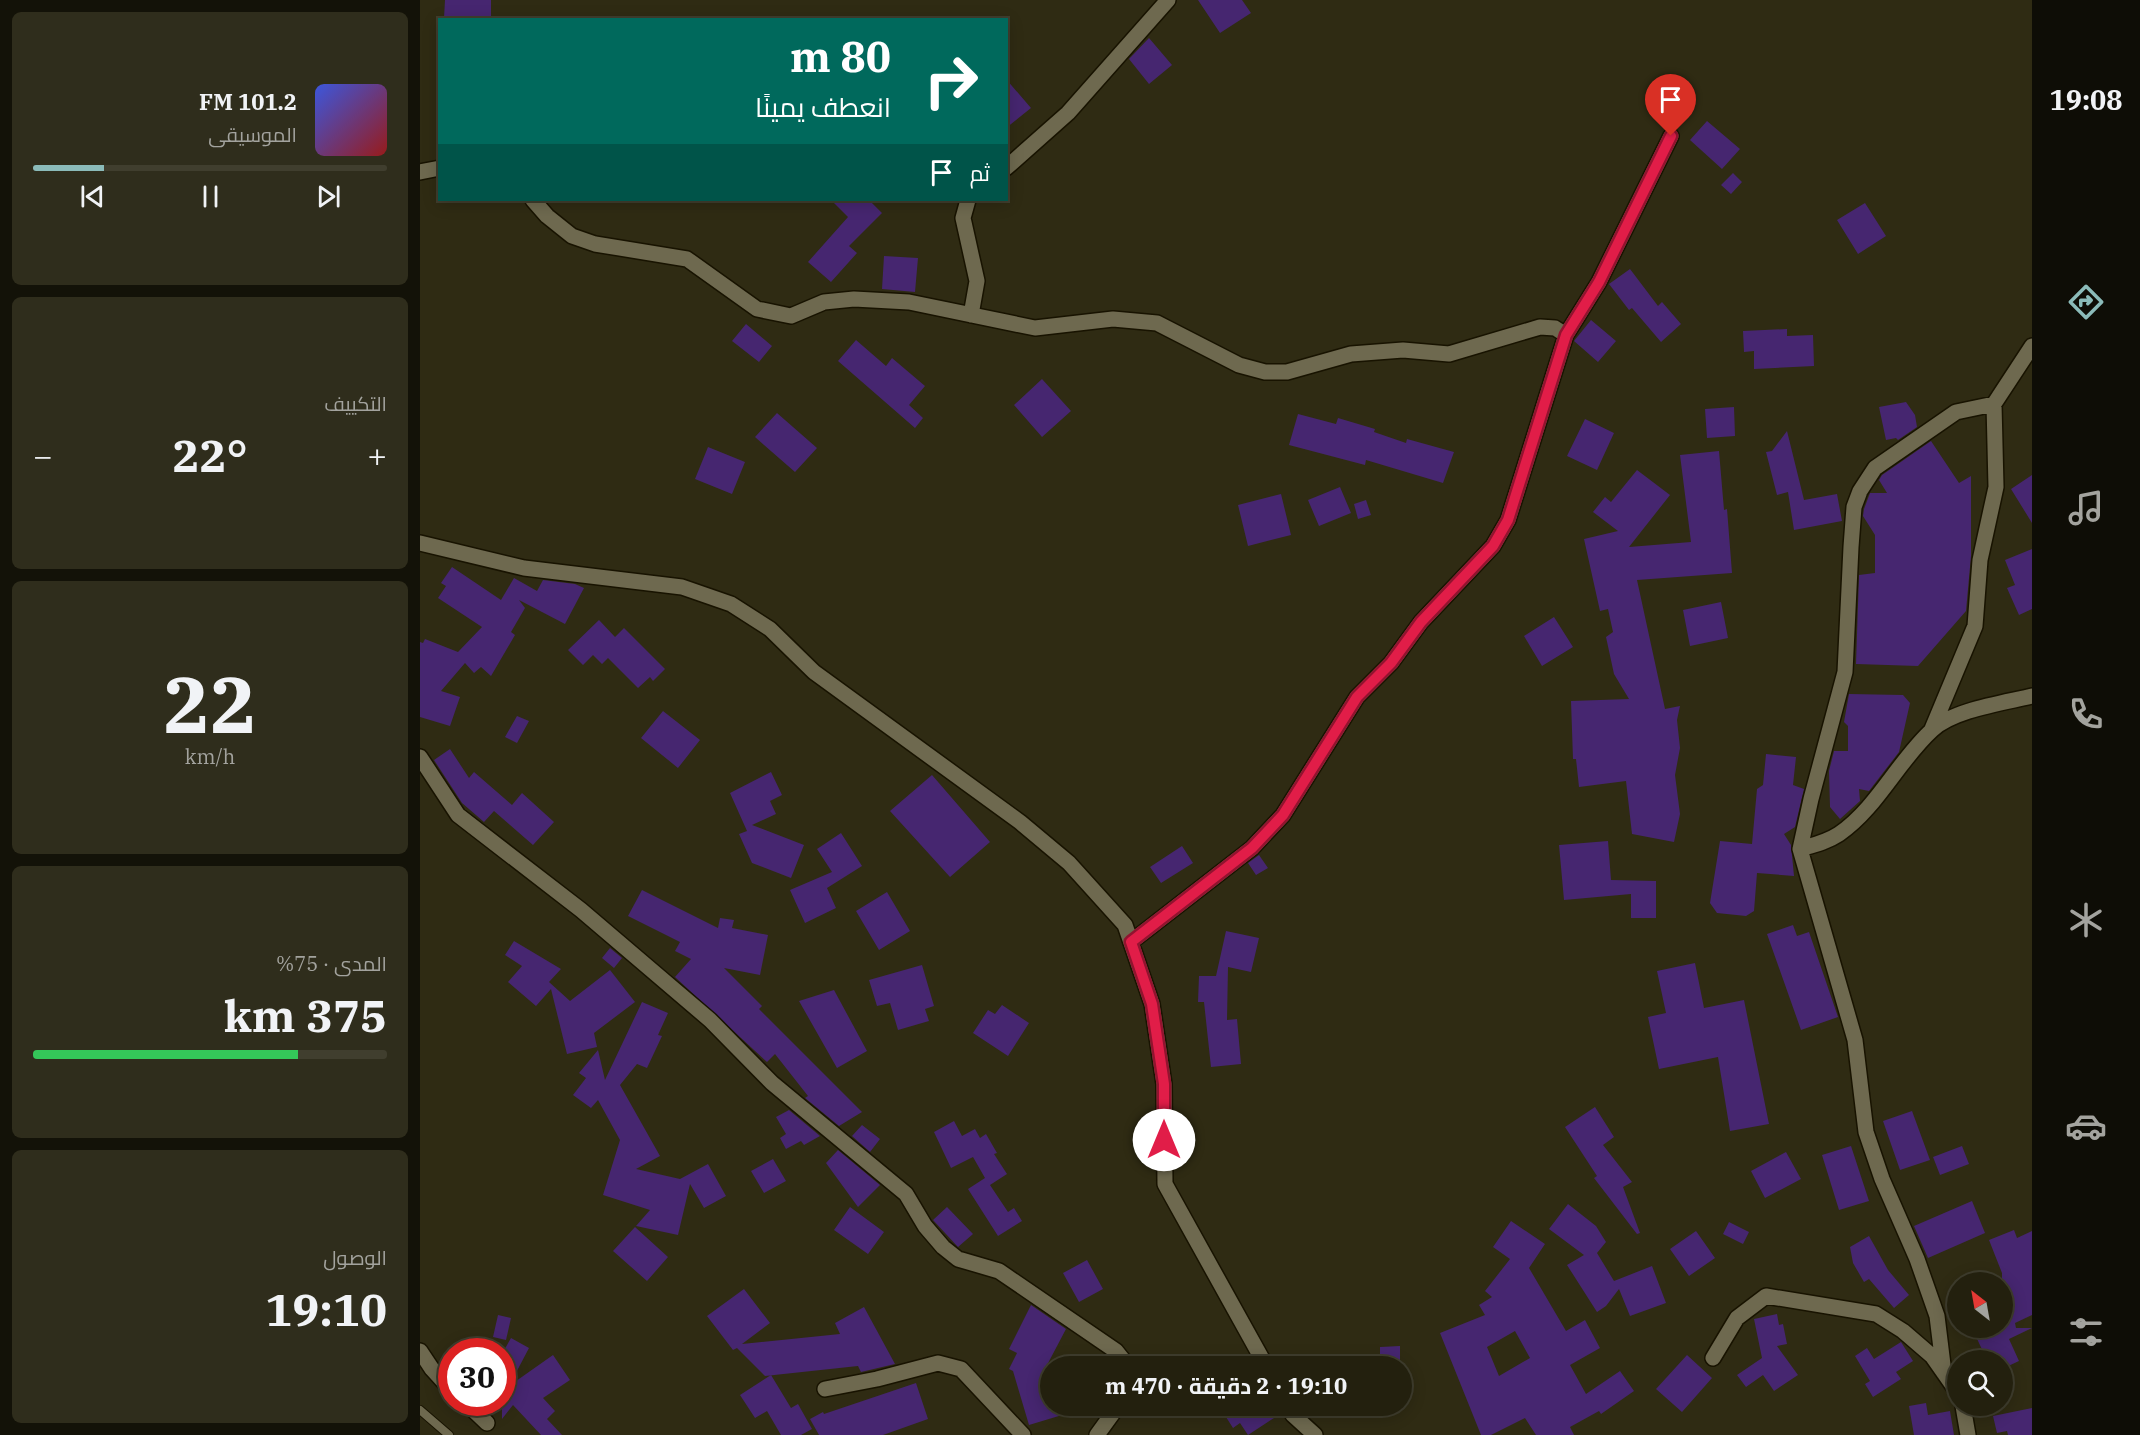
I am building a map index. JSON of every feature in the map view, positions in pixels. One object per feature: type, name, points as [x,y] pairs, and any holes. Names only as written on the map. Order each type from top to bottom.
[{"type":"street","points":[[1008,166],[1068,113],[1168,0]]},
{"type":"street","points":[[1131,942],[1252,848],[1283,815],[1357,697],[1391,663],[1421,622],[1493,546],[1508,520],[1566,335],[1599,282],[1671,136]]},
{"type":"street","points":[[420,172],[438,168]]},
{"type":"street","points":[[534,201],[547,216],[572,236],[595,244],[687,259],[757,309],[791,316],[824,302],[854,300],[909,302],[1035,328],[1113,319],[1157,323],[1239,365],[1265,372],[1287,372],[1351,354],[1403,350],[1449,354],[1540,327],[1555,328],[1566,335]]},
{"type":"street","points":[[968,201],[963,218],[977,281],[971,315]]},
{"type":"street","points":[[1800,849],[1823,843],[1840,834],[1868,806],[1932,729],[1975,626],[1980,560],[1996,487],[1994,404],[2032,346]]},
{"type":"street","points":[[1944,1373],[1937,1316],[1917,1259],[1882,1179],[1866,1132],[1855,1040],[1800,849],[1845,672],[1852,527],[1854,507],[1860,491],[1875,468],[1956,412],[1994,404]]},
{"type":"street","points":[[420,543],[525,568],[682,587],[731,604],[770,629],[814,672],[1020,822],[1069,863],[1125,925],[1152,1004],[1164,1084],[1165,1184],[1260,1356]]},
{"type":"street","points":[[1932,729],[1951,718],[2032,696]]},
{"type":"street","points":[[420,757],[458,815],[580,910],[710,1020],[772,1083],[906,1194],[925,1226],[943,1247],[958,1259],[999,1271],[1120,1356]]},
{"type":"street","points":[[1713,1358],[1737,1318],[1767,1296],[1876,1314],[1903,1331],[1932,1356],[1947,1377]]},
{"type":"street","points":[[420,1351],[438,1376]]},
{"type":"street","points":[[825,1389],[877,1379],[938,1363],[961,1369],[1023,1435]]},
{"type":"street","points":[[480,1416],[487,1423]]},
{"type":"street","points":[[1097,1435],[1111,1416]]},
{"type":"street","points":[[1294,1416],[1315,1435]]},
{"type":"street","points":[[1965,1416],[1968,1435]]},
{"type":"lane","points":[[420,1410],[449,1435]]},
{"type":"building","points":[[445,0],[491,0],[491,18],[444,18]]},
{"type":"building","points":[[1198,0],[1242,0],[1251,13],[1220,33]]},
{"type":"building","points":[[1149,38],[1172,65],[1149,84],[1129,59]]},
{"type":"building","points":[[1008,81],[1031,108],[1008,126]]},
{"type":"building","points":[[1707,121],[1740,149],[1722,169],[1690,140]]},
{"type":"building","points":[[1733,173],[1742,182],[1731,194],[1721,185]]},
{"type":"building","points":[[832,201],[870,201],[882,213],[849,246],[857,253],[831,282],[808,262],[848,217]]},
{"type":"building","points":[[1865,203],[1886,236],[1858,254],[1837,220]]},
{"type":"building","points":[[884,256],[918,258],[915,292],[882,289]]},
{"type":"building","points":[[1630,269],[1658,306],[1662,302],[1681,324],[1661,342],[1632,308],[1629,310],[1609,284]]},
{"type":"building","points":[[1591,320],[1616,341],[1598,362],[1574,341]]},
{"type":"building","points":[[746,324],[772,346],[759,362],[732,341]]},
{"type":"building","points":[[1787,329],[1787,336],[1813,335],[1814,366],[1754,369],[1754,351],[1744,352],[1743,331]]},
{"type":"building","points":[[856,340],[886,366],[892,358],[925,386],[909,405],[923,418],[915,428],[838,361]]},
{"type":"building","points":[[1042,379],[1071,411],[1042,437],[1014,405]]},
{"type":"building","points":[[1906,402],[1915,415],[1917,427],[1898,440],[1896,438],[1886,440],[1879,407]]},
{"type":"building","points":[[1734,407],[1735,436],[1707,438],[1705,409]]},
{"type":"building","points":[[777,413],[817,448],[795,472],[755,437]]},
{"type":"building","points":[[1298,414],[1336,424],[1338,418],[1375,429],[1374,432],[1406,443],[1407,439],[1454,452],[1443,483],[1366,460],[1365,465],[1289,445]]},
{"type":"building","points":[[1585,419],[1614,433],[1597,470],[1567,456]]},
{"type":"building","points":[[1787,431],[1804,500],[1837,494],[1842,521],[1794,530],[1788,492],[1777,495],[1766,452],[1772,451]]},
{"type":"building","points":[[1931,441],[1959,483],[1971,476],[1971,556],[1966,611],[1918,666],[1856,664],[1859,575],[1875,573],[1875,535],[1863,516],[1864,509],[1870,493],[1887,493],[1879,480],[1882,475]]},
{"type":"building","points":[[708,447],[745,462],[732,494],[695,479]]},
{"type":"building","points":[[1719,451],[1724,510],[1727,509],[1732,573],[1637,580],[1665,709],[1680,706],[1677,720],[1680,748],[1675,775],[1680,814],[1674,842],[1632,834],[1626,781],[1579,787],[1576,759],[1573,759],[1571,701],[1629,699],[1614,674],[1606,637],[1613,632],[1608,609],[1600,611],[1584,539],[1618,531],[1593,512],[1605,497],[1611,502],[1637,470],[1670,495],[1629,547],[1691,542],[1680,455]]},
{"type":"building","points":[[2032,475],[2032,523],[2011,489]]},
{"type":"building","points":[[1340,487],[1351,513],[1319,526],[1308,500]]},
{"type":"building","points":[[1281,494],[1291,535],[1248,546],[1238,505]]},
{"type":"building","points":[[1366,500],[1371,515],[1358,519],[1354,504]]},
{"type":"building","points":[[2032,549],[2032,609],[2019,615],[2007,588],[2015,585],[2005,560]]},
{"type":"building","points":[[452,567],[501,600],[514,578],[537,591],[543,580],[575,584],[584,588],[565,624],[519,600],[525,608],[511,632],[515,635],[491,676],[481,667],[474,673],[465,663],[441,691],[460,697],[450,726],[420,717],[420,642],[423,643],[425,639],[458,652],[482,627],[438,598],[446,586],[441,583]]},
{"type":"building","points":[[1721,602],[1728,638],[1690,646],[1683,610]]},
{"type":"building","points":[[1554,617],[1573,647],[1542,666],[1524,636]]},
{"type":"building","points":[[599,620],[615,637],[624,628],[665,669],[653,681],[650,677],[638,688],[608,658],[602,664],[593,655],[583,665],[568,650]]},
{"type":"building","points":[[1849,694],[1903,695],[1910,703],[1899,752],[1869,791],[1859,789],[1860,801],[1840,819],[1830,807],[1829,771],[1834,751],[1848,751],[1848,726],[1844,722]]},
{"type":"building","points":[[663,711],[700,740],[678,768],[641,738]]},
{"type":"building","points":[[517,716],[529,721],[517,743],[505,737]]},
{"type":"building","points":[[450,749],[469,778],[474,772],[512,805],[522,793],[554,822],[533,845],[494,811],[484,822],[462,803],[434,760]]},
{"type":"building","points":[[1766,754],[1796,757],[1793,785],[1804,789],[1795,827],[1784,834],[1791,845],[1794,876],[1757,873],[1754,911],[1746,916],[1717,913],[1710,903],[1720,841],[1752,844],[1757,789],[1763,785]]},
{"type":"building","points":[[771,772],[782,795],[770,801],[776,814],[752,825],[804,845],[791,878],[752,863],[739,834],[747,831],[730,793]]},
{"type":"building","points":[[932,775],[990,842],[950,877],[890,811]]},
{"type":"building","points":[[841,833],[862,866],[827,888],[836,908],[805,923],[790,890],[832,872],[817,849]]},
{"type":"building","points":[[1608,841],[1611,880],[1656,881],[1656,918],[1631,918],[1631,894],[1564,900],[1559,845]]},
{"type":"building","points":[[1182,846],[1193,863],[1161,883],[1150,867]]},
{"type":"building","points":[[1259,855],[1268,868],[1256,875],[1248,863]]},
{"type":"building","points":[[642,890],[718,928],[720,918],[734,920],[732,928],[768,935],[760,975],[724,968],[762,1006],[759,1009],[862,1112],[839,1126],[805,1098],[808,1096],[775,1054],[767,1062],[675,977],[691,959],[675,951],[680,942],[628,916]]},
{"type":"building","points":[[887,892],[910,931],[879,950],[856,911]]},
{"type":"building","points":[[1793,925],[1797,936],[1809,932],[1838,1017],[1801,1030],[1767,934]]},
{"type":"building","points":[[1226,931],[1259,938],[1251,972],[1228,967],[1227,1020],[1237,1019],[1241,1064],[1211,1067],[1204,1002],[1198,1002],[1199,976],[1216,976]]},
{"type":"building","points":[[514,941],[561,969],[549,982],[570,1001],[610,970],[635,1002],[594,1033],[597,1047],[567,1054],[551,989],[536,1006],[508,982],[522,966],[505,955]]},
{"type":"building","points":[[610,948],[622,958],[614,968],[602,958]]},
{"type":"building","points":[[1695,963],[1704,1008],[1744,1000],[1769,1124],[1730,1131],[1718,1057],[1659,1069],[1648,1017],[1666,1013],[1657,971]]},
{"type":"building","points":[[922,965],[934,1006],[925,1009],[929,1021],[898,1030],[890,1003],[877,1006],[869,980]]},
{"type":"building","points":[[834,990],[867,1051],[837,1068],[799,1001]]},
{"type":"building","points":[[642,1002],[668,1013],[658,1035],[662,1036],[647,1068],[637,1064],[620,1085],[660,1156],[636,1169],[680,1179],[708,1164],[726,1196],[704,1208],[690,1184],[678,1235],[636,1226],[650,1210],[603,1195],[620,1140],[598,1100],[591,1108],[573,1095],[586,1078],[579,1073],[598,1050],[605,1080]]},
{"type":"building","points":[[1002,1005],[1029,1023],[1008,1056],[973,1033],[988,1010],[995,1014]]},
{"type":"building","points":[[1595,1107],[1614,1137],[1603,1145],[1632,1182],[1623,1187],[1640,1233],[1637,1234],[1594,1178],[1597,1176],[1565,1127]]},
{"type":"building","points":[[789,1110],[820,1136],[804,1145],[801,1141],[786,1149],[780,1138],[786,1134],[776,1117]]},
{"type":"building","points":[[1912,1111],[1930,1160],[1900,1170],[1883,1121]]},
{"type":"building","points":[[954,1121],[962,1136],[975,1129],[980,1138],[986,1134],[997,1153],[994,1154],[1007,1174],[990,1185],[1008,1212],[1014,1208],[1022,1221],[998,1236],[968,1189],[985,1178],[973,1157],[951,1168],[934,1132]]},
{"type":"building","points":[[862,1125],[880,1139],[870,1152],[852,1136]]},
{"type":"building","points":[[1851,1146],[1869,1201],[1839,1210],[1822,1155]]},
{"type":"building","points":[[1962,1146],[1969,1164],[1940,1175],[1933,1157]]},
{"type":"building","points":[[838,1150],[880,1185],[858,1207],[826,1163]]},
{"type":"building","points":[[1786,1152],[1801,1179],[1765,1198],[1751,1171]]},
{"type":"building","points":[[773,1159],[786,1181],[764,1193],[751,1171]]},
{"type":"building","points":[[1972,1201],[1985,1233],[1928,1258],[1914,1226]]},
{"type":"building","points":[[1568,1204],[1596,1226],[1606,1242],[1597,1253],[1614,1281],[1652,1266],[1666,1303],[1630,1316],[1619,1289],[1606,1306],[1597,1312],[1567,1265],[1584,1255],[1549,1229]]},
{"type":"building","points":[[850,1207],[884,1232],[868,1254],[834,1230]]},
{"type":"building","points":[[947,1207],[973,1234],[958,1247],[933,1220]]},
{"type":"building","points":[[1511,1221],[1545,1244],[1529,1268],[1566,1331],[1585,1320],[1600,1348],[1570,1365],[1586,1394],[1620,1371],[1634,1391],[1601,1414],[1599,1411],[1570,1427],[1574,1435],[1536,1435],[1525,1418],[1491,1435],[1481,1435],[1440,1333],[1485,1315],[1479,1305],[1492,1297],[1485,1291],[1510,1259],[1493,1247]],"holes":[[[1515,1331],[1530,1358],[1499,1376],[1487,1347]]]},
{"type":"building","points":[[1729,1222],[1749,1232],[1743,1244],[1723,1234]]},
{"type":"building","points":[[635,1227],[668,1257],[647,1281],[613,1251]]},
{"type":"building","points":[[2014,1230],[2017,1238],[2032,1231],[2032,1315],[2015,1323],[2016,1328],[2032,1328],[2013,1337],[2013,1272],[2002,1272],[1989,1240]]},
{"type":"building","points":[[1696,1231],[1715,1258],[1689,1276],[1670,1249]]},
{"type":"building","points":[[1869,1236],[1888,1270],[1909,1295],[1894,1308],[1869,1279],[1864,1282],[1853,1263],[1850,1247]]},
{"type":"building","points":[[1087,1260],[1103,1289],[1079,1302],[1063,1273]]},
{"type":"building","points":[[744,1289],[770,1323],[742,1344],[840,1334],[835,1323],[864,1307],[895,1364],[861,1372],[858,1366],[765,1376],[737,1348],[733,1350],[707,1316]]},
{"type":"building","points":[[1031,1305],[1066,1329],[1052,1356],[1040,1356],[1040,1416],[1059,1416],[1029,1425],[1013,1371],[1009,1369],[1017,1353],[1009,1349]]},
{"type":"building","points":[[1777,1314],[1779,1325],[1783,1324],[1787,1344],[1777,1346],[1798,1375],[1774,1391],[1763,1375],[1746,1387],[1737,1375],[1762,1358],[1754,1319]]},
{"type":"building","points":[[498,1315],[511,1318],[506,1338],[493,1337]]},
{"type":"building","points":[[1977,1338],[2011,1338],[2009,1339],[2019,1361],[2013,1364],[2013,1350],[1982,1350]]},
{"type":"building","points":[[516,1341],[529,1348],[516,1373]]},
{"type":"building","points":[[1901,1342],[1913,1361],[1896,1372],[1901,1379],[1873,1397],[1865,1384],[1870,1381],[1855,1356],[1867,1348],[1874,1359]]},
{"type":"building","points":[[1400,1346],[1400,1356],[1380,1356],[1380,1347]]},
{"type":"building","points":[[553,1355],[570,1380],[543,1398],[555,1411],[547,1419],[562,1435],[541,1435],[516,1408],[516,1381]]},
{"type":"building","points":[[1687,1355],[1712,1378],[1682,1412],[1656,1389]]},
{"type":"building","points":[[771,1375],[791,1408],[798,1404],[812,1429],[801,1435],[781,1435],[767,1411],[755,1418],[740,1395]]},
{"type":"building","points":[[916,1383],[928,1419],[883,1435],[819,1435],[810,1419],[823,1412],[824,1414]]},
{"type":"building","points":[[1926,1403],[1928,1415],[1947,1412],[1947,1416],[1951,1416],[1954,1435],[1914,1435],[1909,1406]]},
{"type":"building","points":[[2032,1408],[2032,1435],[2008,1435],[2007,1431],[1997,1433],[1993,1416],[2013,1416],[2013,1412]]},
{"type":"building","points":[[1225,1416],[1273,1416],[1274,1418],[1248,1435],[1240,1423],[1233,1428]]},
{"type":"route","points":[[1164,1140],[1164,1084],[1152,1004],[1131,942],[1252,848],[1283,815],[1357,697],[1391,663],[1421,622],[1493,546],[1508,520],[1566,335],[1599,282],[1671,136]]}]
